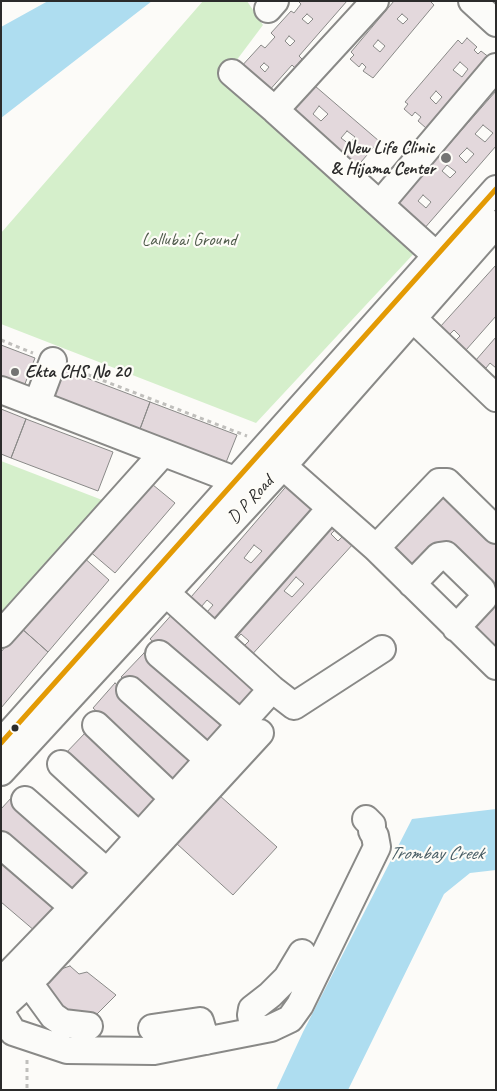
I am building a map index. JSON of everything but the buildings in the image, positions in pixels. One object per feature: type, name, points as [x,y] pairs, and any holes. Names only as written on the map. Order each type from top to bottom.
[{"type":"street","points":[[275,110],[375,1]]},
{"type":"street","points":[[472,1],[496,23]]},
{"type":"street","points":[[380,204],[496,68]]},
{"type":"street","points":[[232,73],[445,264]]},
{"type":"street","name":"D P Road","points":[[1,743],[276,455],[445,264],[496,189]]},
{"type":"street","name":"D P Road","points":[[445,264],[496,224]]},
{"type":"street","points":[[404,310],[496,398]]},
{"type":"street","points":[[37,404],[53,361]]},
{"type":"street","points":[[1,390],[164,453],[245,489]]},
{"type":"street","points":[[1,634],[164,453]]},
{"type":"street","points":[[276,455],[330,509],[376,548],[496,666]]},
{"type":"street","points":[[376,548],[439,482],[447,482],[496,530]]},
{"type":"street","name":"D P Road","points":[[1,772],[166,592],[245,489]]},
{"type":"street","points":[[216,638],[330,509]]},
{"type":"street","points":[[412,584],[439,556],[446,555],[482,590],[483,599],[456,628]]},
{"type":"street","points":[[166,592],[292,705],[297,706],[382,650]]},
{"type":"street","points":[[160,654],[250,729]]},
{"type":"street","points":[[7,995],[250,729],[272,689]]},
{"type":"street","points":[[130,690],[209,760]]},
{"type":"street","points":[[96,725],[174,799]]},
{"type":"street","points":[[7,995],[74,908],[139,836],[209,760],[250,729]]},
{"type":"street","points":[[61,764],[139,836]]},
{"type":"street","points":[[25,800],[108,872]]},
{"type":"street","points":[[152,1028],[207,1026],[254,1031],[271,1028],[290,1019],[300,1005],[377,847],[375,836],[372,832],[372,825],[366,819]]},
{"type":"street","points":[[1,845],[74,908]]},
{"type":"street","points":[[254,1031],[251,1015],[252,1009],[287,978],[302,953]]},
{"type":"street","points":[[7,995],[53,1016],[63,1023],[90,1026]]},
{"type":"street","points":[[7,995],[26,1026],[24,1037],[68,1050],[154,1051],[207,1026]]},
{"type":"path","points":[[1,340],[276,455]]},
{"type":"path","points":[[24,1037],[27,1050],[27,1090]]},
{"type":"green space","name":"Lallubai Ground","points":[[203,1],[247,1],[263,25],[224,77],[419,248],[256,423],[1,324],[1,233]]},
{"type":"green space","points":[[1,461],[110,503],[1,632]]},
{"type":"water","points":[[48,1],[152,1],[1,118],[1,27]]},
{"type":"water","name":"Trombay Creek","points":[[496,809],[496,870],[470,873],[444,894],[348,1090],[276,1090],[303,1032],[412,819]]},
{"type":"transit line","points":[[1,743],[496,189]]},
{"type":"place","name":"New Life Clinic & Hijama Center","points":[[446,158]]},
{"type":"place","name":"Ekta CHS No 20","points":[[15,372]]}]
